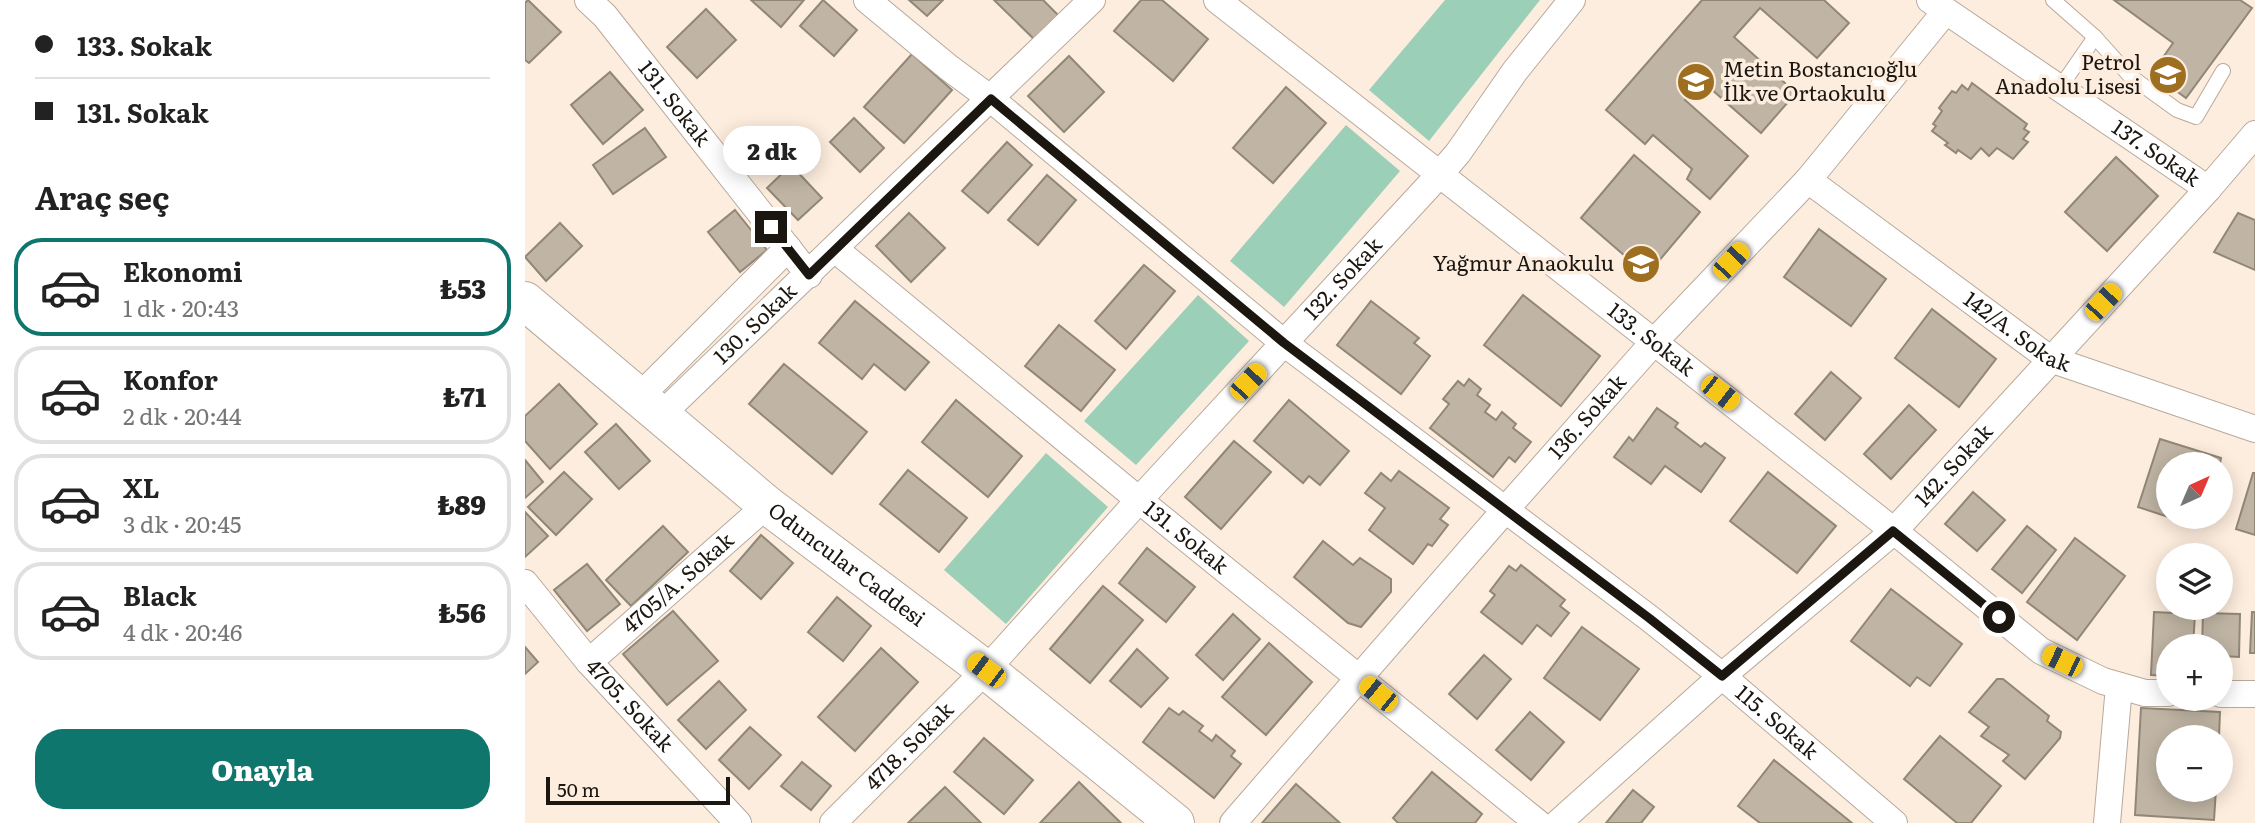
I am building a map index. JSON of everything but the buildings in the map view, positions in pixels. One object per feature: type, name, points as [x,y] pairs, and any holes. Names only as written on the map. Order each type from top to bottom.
[{"type":"street","name":"131. Sokak","points":[[588,0],[605,16],[809,275]]},
{"type":"street","name":"115. Sokak","points":[[867,0],[991,99],[1284,343],[1722,676],[1894,823]]},
{"type":"street","name":"130. Sokak","points":[[650,406],[809,275],[1092,0]]},
{"type":"street","name":"133. Sokak","points":[[1217,0],[1654,342],[2041,651],[2103,681],[2145,693],[2156,693]]},
{"type":"street","name":"132. Sokak","points":[[986,670],[1439,175],[1458,153],[1515,71],[1572,0]]},
{"type":"street","name":"137. Sokak","points":[[1937,6],[2208,189]]},
{"type":"street","name":"136. Sokak","points":[[1233,823],[1654,342],[1808,180],[1937,6]]},
{"type":"street","name":"142. Sokak","points":[[1558,823],[1722,676],[1893,531],[2208,189],[2255,134]]},
{"type":"street","name":"142/A. Sokak","points":[[1808,180],[2050,359],[2255,429]]},
{"type":"street","name":"130. Sokak","points":[[650,406],[788,248]]},
{"type":"street","name":"131. Sokak","points":[[835,250],[1538,823]]},
{"type":"street","name":"Oduncular Caddesi","points":[[525,301],[767,505],[986,670],[1175,823]]},
{"type":"street","name":"4705/A. Sokak","points":[[589,662],[767,505]]},
{"type":"street","name":"4705. Sokak","points":[[525,583],[589,662],[739,823]]},
{"type":"street","name":"4718. Sokak","points":[[833,823],[986,670]]},
{"type":"street","points":[[2107,823],[2119,686]]},
{"type":"street","points":[[2233,694],[2255,694]]},
{"type":"lane","points":[[2053,0],[2095,37],[2130,76],[2177,110],[2196,117],[2223,71]]},
{"type":"lane","points":[[2059,89],[2095,37]]},
{"type":"green space","points":[[1445,0],[1540,0],[1429,141],[1369,90]]},
{"type":"green space","points":[[1346,125],[1400,171],[1284,307],[1230,261]]},
{"type":"green space","points":[[1198,295],[1249,341],[1136,465],[1084,421]]},
{"type":"green space","points":[[1046,453],[1108,507],[1006,624],[944,570]]},
{"type":"place","name":"Petrol Anadolu Lisesi","points":[[2168,75]]},
{"type":"place","name":"Metin Bostancıoğlu İlk ve Ortaokulu","points":[[1696,82]]},
{"type":"place","name":"Yağmur Anaokulu","points":[[1641,264]]},
{"type":"route","points":[[771,227],[809,275],[991,99],[1284,343],[1722,676],[1893,531],[1999,617]]}]
